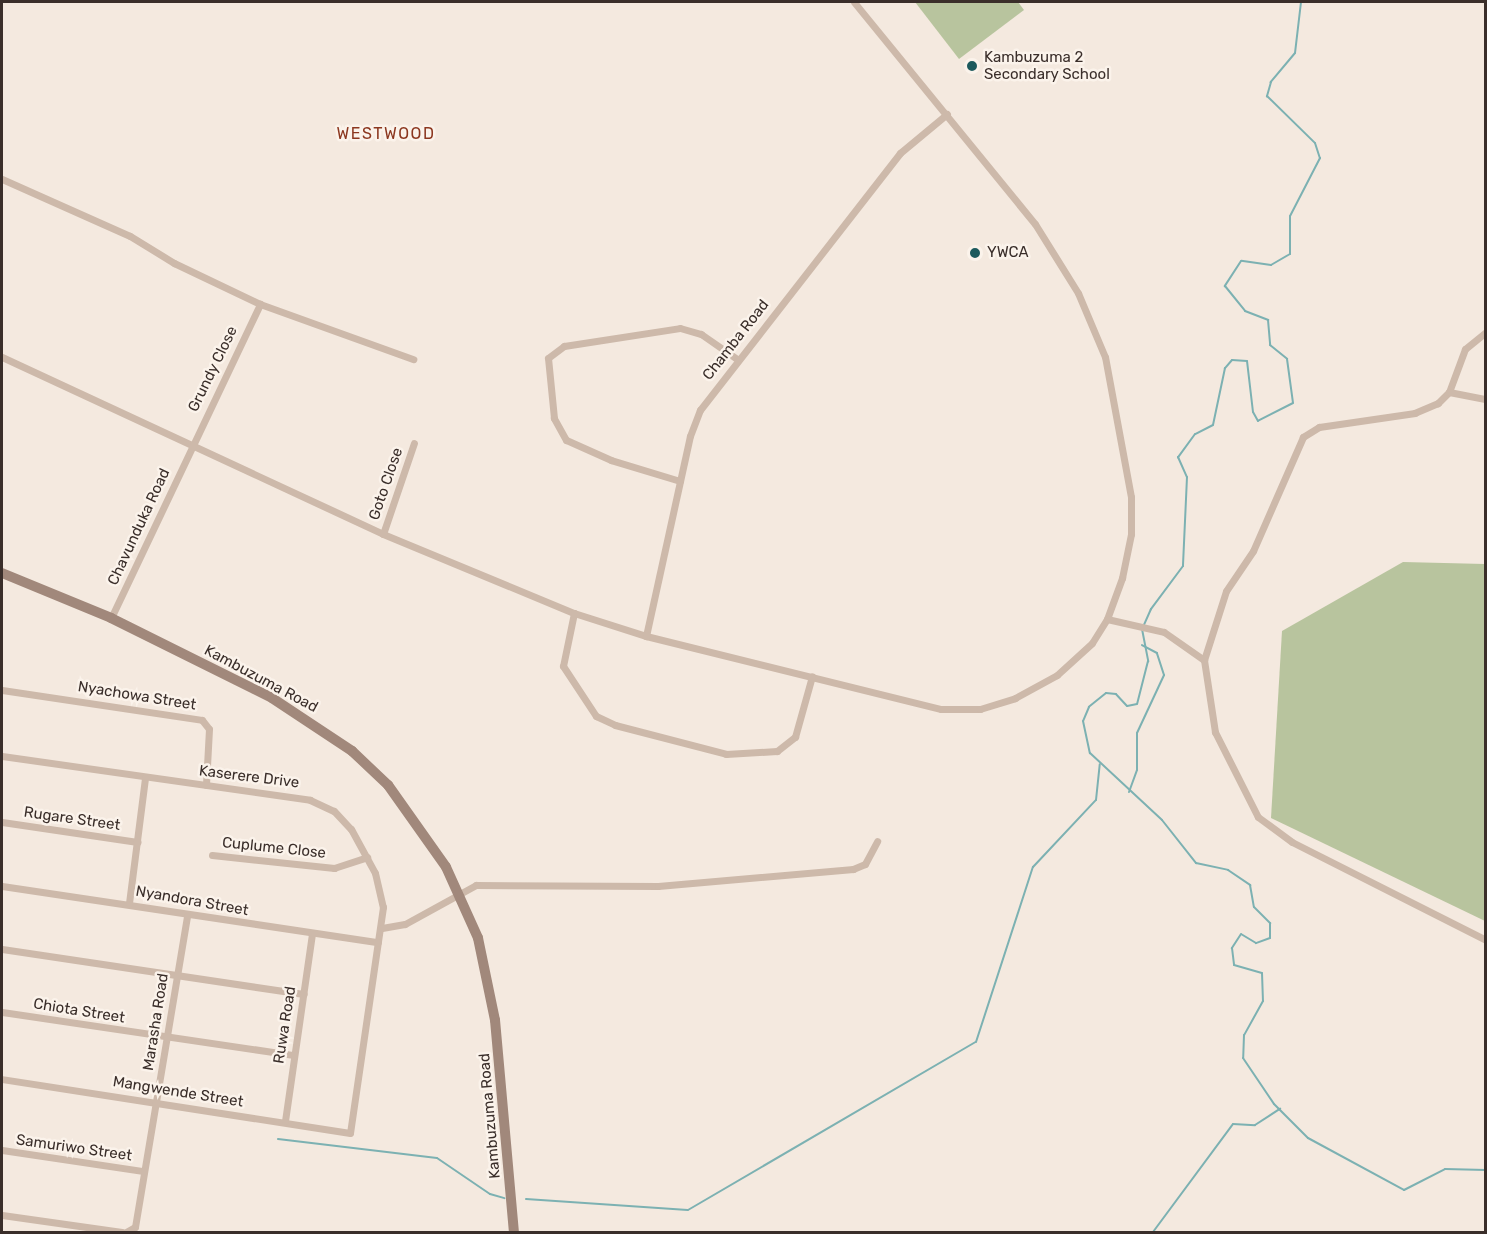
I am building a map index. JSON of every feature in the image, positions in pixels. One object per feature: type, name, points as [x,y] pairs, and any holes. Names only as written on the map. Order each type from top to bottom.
[{"type":"main road","name":"Kambuzuma Road","points":[[2,573],[111,618],[272,698],[352,751],[388,785],[428,839],[461,896],[482,955],[495,1020],[514,1233]]},
{"type":"street","points":[[2,357],[383,534],[574,613],[646,636],[941,709],[980,709],[1023,694],[1057,675],[1092,643],[1107,619],[1127,556],[1132,510],[1122,440],[1101,346],[1078,293],[1041,232],[854,2]]},
{"type":"street","name":"Chamba Road","points":[[646,636],[696,417],[737,359],[900,153],[947,114]]},
{"type":"street","points":[[2,179],[130,236],[174,263],[260,304],[413,359]]},
{"type":"street","name":"Grundy Close","points":[[192,446],[260,304]]},
{"type":"street","points":[[680,481],[611,460],[566,440],[554,418],[548,358],[564,346],[680,328],[701,334],[737,359]]},
{"type":"street","points":[[1485,332],[1465,349],[1449,392],[1424,410],[1319,427],[1304,437],[1253,551],[1226,591],[1204,660],[1215,732],[1258,818],[1292,842],[1485,940]]},
{"type":"street","points":[[1449,392],[1485,399]]},
{"type":"street","name":"Goto Close","points":[[383,534],[414,443]]},
{"type":"street","name":"Chavunduka Road","points":[[111,618],[192,446]]},
{"type":"street","points":[[574,613],[563,666],[596,716],[615,725],[726,754],[777,751],[795,737],[812,676]]},
{"type":"street","points":[[1107,619],[1148,626],[1171,635],[1204,660]]},
{"type":"street","name":"Nyachowa Street","points":[[2,690],[202,720],[209,729],[206,785]]},
{"type":"street","name":"Kaserere Drive","points":[[2,756],[145,778],[294,795],[322,805],[344,818],[367,857],[382,896],[382,928],[350,1133]]},
{"type":"street","points":[[129,903],[145,778]]},
{"type":"street","name":"Rugare Street","points":[[2,822],[138,842]]},
{"type":"street","points":[[382,928],[405,924],[461,896],[476,885],[497,883],[658,886],[853,869],[865,864],[877,841]]},
{"type":"street","name":"Cuplume Close","points":[[212,855],[334,868],[367,857]]},
{"type":"street","name":"Nyandora Street","points":[[2,886],[129,903],[187,916],[378,942]]},
{"type":"street","name":"Marasha Road","points":[[124,1233],[135,1227],[187,916]]},
{"type":"street","name":"Ruwa Road","points":[[285,1121],[312,933]]},
{"type":"street","points":[[2,949],[304,994]]},
{"type":"street","name":"Chiota Street","points":[[2,1012],[294,1055]]},
{"type":"street","name":"Mangwende Street","points":[[2,1079],[285,1121],[350,1133]]},
{"type":"street","name":"Samuriwo Street","points":[[2,1150],[143,1171]]},
{"type":"street","points":[[2,1215],[124,1233]]},
{"type":"green space","points":[[915,2],[1018,2],[1024,10],[959,59]]},
{"type":"green space","points":[[1403,562],[1485,564],[1485,921],[1271,818],[1282,631]]},
{"type":"waterway","points":[[1301,2],[1295,53],[1271,82],[1267,96],[1315,143],[1320,158],[1290,216],[1290,254],[1271,265],[1241,261],[1225,286],[1245,311],[1268,320],[1270,345],[1287,359],[1293,403],[1258,421],[1253,412],[1247,361],[1232,360],[1225,368],[1213,425],[1195,434],[1178,457],[1187,477],[1183,566],[1151,609],[1142,629],[1148,661],[1137,704],[1127,706],[1116,694],[1106,693],[1089,707],[1083,721],[1090,753],[1162,820],[1196,863],[1228,870],[1250,885],[1254,907],[1270,923],[1270,938],[1256,943],[1241,934],[1232,948],[1234,965],[1262,973],[1263,1001],[1244,1035],[1243,1058],[1274,1104],[1308,1138],[1404,1190],[1445,1169],[1486,1170]]},
{"type":"waterway","points":[[1129,792],[1137,770],[1137,733],[1164,675],[1157,653],[1142,645]]},
{"type":"waterway","points":[[526,1199],[688,1210],[976,1042],[1033,867],[1096,800],[1100,764]]},
{"type":"waterway","points":[[1153,1232],[1233,1124],[1255,1125],[1280,1109]]},
{"type":"waterway","points":[[278,1139],[437,1158],[490,1194],[504,1198]]},
{"type":"place","name":"Kambuzuma 2 Secondary School","points":[[972,66]]},
{"type":"place","name":"YWCA","points":[[975,253]]},
{"type":"district","name":"WESTWOOD","points":[[386,134]]}]
